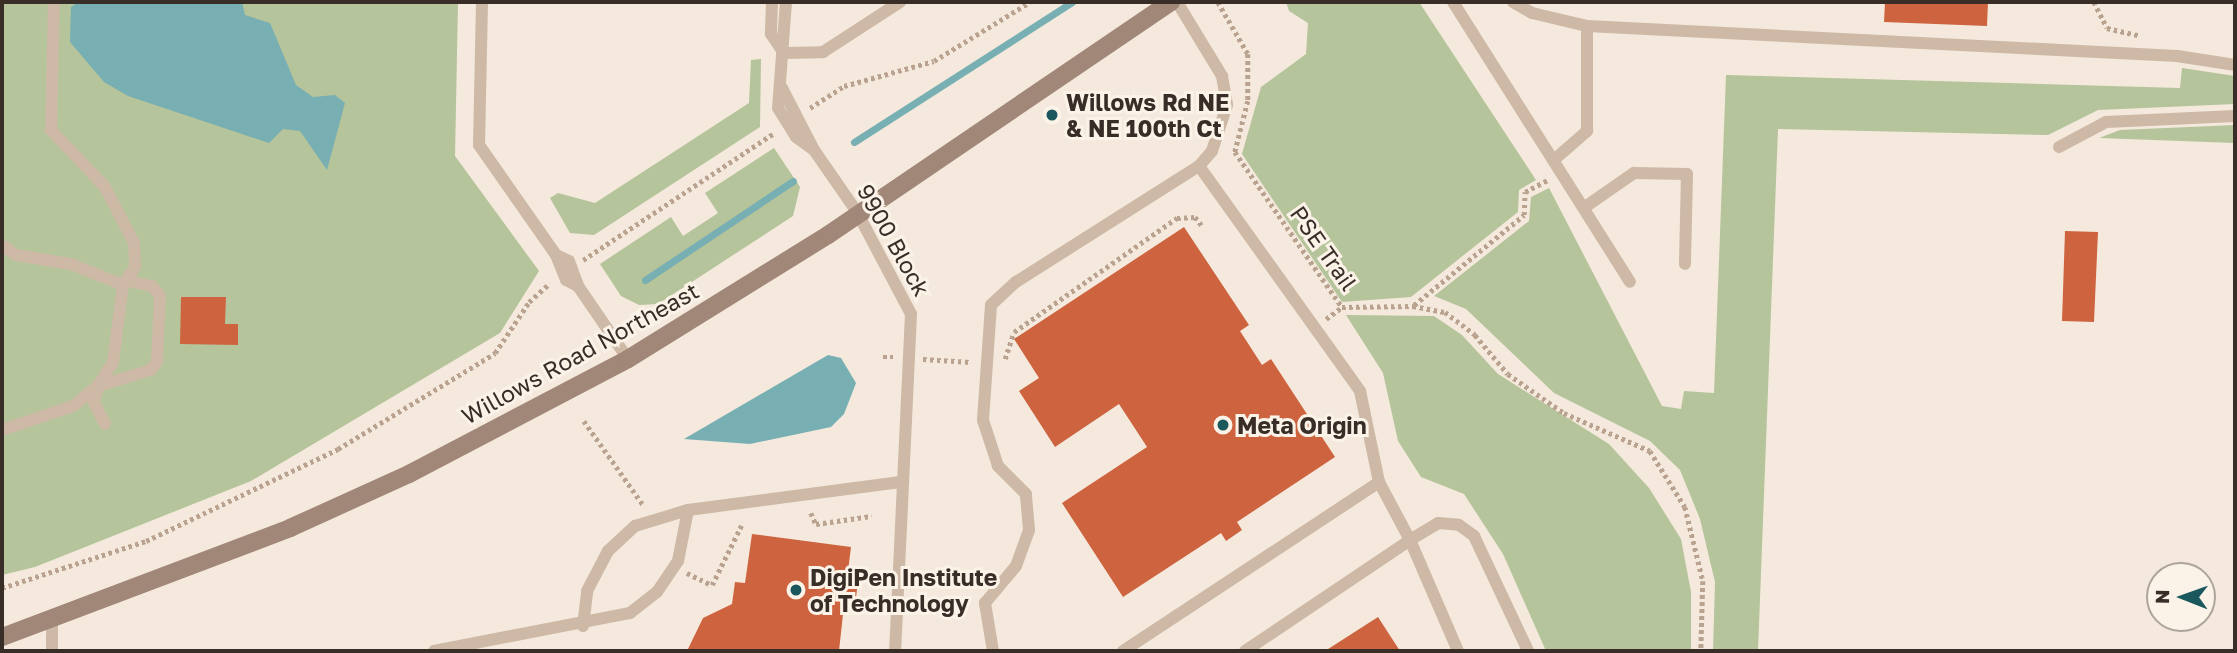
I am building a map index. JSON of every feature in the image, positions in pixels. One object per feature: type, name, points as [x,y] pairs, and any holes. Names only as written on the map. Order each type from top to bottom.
[{"type":"main road","name":"Willows Road Northeast","points":[[2,636],[52,621],[314,517],[628,359],[857,212],[1171,2]]},
{"type":"lane","points":[[54,2],[51,131],[86,161],[104,187],[134,243],[113,362],[98,386],[94,402],[105,424]]},
{"type":"lane","points":[[482,2],[478,145],[556,255],[562,274],[578,286],[628,359]]},
{"type":"lane","name":"9900 Block","points":[[772,2],[771,34],[784,53],[778,108],[787,124],[814,150],[857,212],[911,314],[895,651]]},
{"type":"lane","points":[[786,2],[784,53],[823,52],[900,2]]},
{"type":"lane","points":[[993,651],[985,603],[1016,566],[1029,530],[1026,494],[998,466],[983,420],[991,305],[1016,282],[1199,166],[1212,151],[1227,106],[1222,76],[1177,2]]},
{"type":"lane","points":[[1452,2],[1585,206],[1630,282]]},
{"type":"lane","points":[[1513,2],[1532,13],[1587,26],[2177,56],[2235,65]]},
{"type":"lane","points":[[1555,159],[1587,131],[1587,26]]},
{"type":"lane","points":[[2059,147],[2106,122],[2235,116]]},
{"type":"lane","points":[[1199,166],[1360,391],[1379,482],[1410,540],[1458,651]]},
{"type":"lane","points":[[1585,206],[1634,173],[1687,174],[1685,264]]},
{"type":"lane","points":[[2,244],[16,255],[71,264],[152,286],[160,296],[157,361],[151,370],[98,386],[73,406],[2,430]]},
{"type":"lane","points":[[583,626],[587,591],[608,551],[635,526],[688,510],[902,482]]},
{"type":"lane","points":[[1123,651],[1379,482]]},
{"type":"lane","points":[[434,651],[583,626],[630,613],[657,592],[678,561],[688,510]]},
{"type":"lane","points":[[1245,651],[1438,523],[1459,525],[1475,536],[1528,651]]},
{"type":"lane","points":[[52,621],[52,651]]},
{"type":"path","points":[[815,104],[844,86],[902,73],[974,39],[1030,2]]},
{"type":"path","name":"PSE Trail","points":[[1218,2],[1250,64],[1248,101],[1235,152],[1342,307],[1413,306],[1445,312],[1475,335],[1508,374],[1564,413],[1650,451],[1685,507],[1703,581],[1701,651]]},
{"type":"path","points":[[585,259],[775,131]]},
{"type":"path","points":[[1413,306],[1524,215],[1525,192],[1552,177],[1555,159]]},
{"type":"path","points":[[883,357],[987,363],[1004,361],[1014,332],[1177,218],[1195,218],[1203,227]]},
{"type":"path","points":[[2,589],[146,541],[338,449],[495,353],[533,296],[551,282]]},
{"type":"path","points":[[584,421],[639,494]]},
{"type":"path","points":[[801,514],[813,512],[816,524],[871,516]]},
{"type":"path","points":[[712,585],[741,522],[753,520]]},
{"type":"green space","points":[[2,2],[458,2],[455,156],[539,271],[500,333],[251,481],[35,567],[2,575]]},
{"type":"green space","points":[[1286,2],[1419,2],[1536,180],[1519,190],[1518,212],[1411,297],[1342,302],[1242,154],[1261,87],[1306,54],[1308,23],[1289,11]]},
{"type":"green space","points":[[761,59],[760,127],[594,235],[570,233],[550,198],[558,193],[595,203],[749,103],[751,60]]},
{"type":"green space","points":[[2182,68],[2235,76],[2235,104],[2098,110],[2048,135],[1778,129],[1758,651],[1713,651],[1715,582],[1700,519],[1680,470],[1650,441],[1554,393],[1466,309],[1434,296],[1529,221],[1531,197],[1549,188],[1662,406],[1681,409],[1684,391],[1714,393],[1726,75],[2180,88]]},
{"type":"green space","points":[[2235,125],[2235,143],[2099,138],[2120,130]]},
{"type":"green space","points":[[774,148],[800,187],[793,216],[658,304],[639,305],[621,296],[600,264],[671,217],[683,236],[718,213],[705,193]]},
{"type":"green space","points":[[1346,315],[1434,316],[1462,335],[1498,374],[1609,444],[1649,488],[1681,539],[1691,592],[1691,651],[1546,651],[1503,554],[1464,494],[1421,477],[1398,441],[1383,373]]},
{"type":"water","points":[[78,2],[242,2],[245,15],[270,23],[296,85],[313,97],[335,95],[345,103],[327,170],[300,131],[283,129],[269,143],[128,96],[104,82],[70,42],[71,7]]},
{"type":"water","points":[[828,355],[841,358],[856,383],[844,414],[831,427],[750,444],[684,439]]},
{"type":"building","points":[[1885,2],[1988,2],[1987,26],[1884,22]]},
{"type":"building","name":"Meta Origin","points":[[1184,227],[1249,325],[1240,331],[1262,365],[1271,359],[1335,457],[1237,522],[1242,530],[1226,541],[1221,533],[1123,597],[1062,503],[1147,447],[1119,404],[1055,447],[1019,391],[1039,378],[1014,339]]},
{"type":"building","points":[[2065,231],[2098,232],[2094,322],[2062,321]]},
{"type":"building","points":[[181,297],[226,297],[225,324],[238,324],[238,345],[180,344]]},
{"type":"building","name":"DigiPen Institute of Technology","points":[[752,534],[851,547],[848,571],[859,572],[856,598],[845,596],[839,651],[687,651],[703,618],[732,604],[735,582],[745,583]]},
{"type":"building","points":[[1378,617],[1400,651],[1325,651]]},
{"type":"waterway","points":[[854,142],[1072,2]]},
{"type":"waterway","points":[[645,280],[793,181]]},
{"type":"place","name":"Willows Rd NE & NE 100th Ct","points":[[1052,115]]},
{"type":"place","name":"Meta Origin","points":[[1223,425]]},
{"type":"place","name":"DigiPen Institute of Technology","points":[[796,590]]}]
